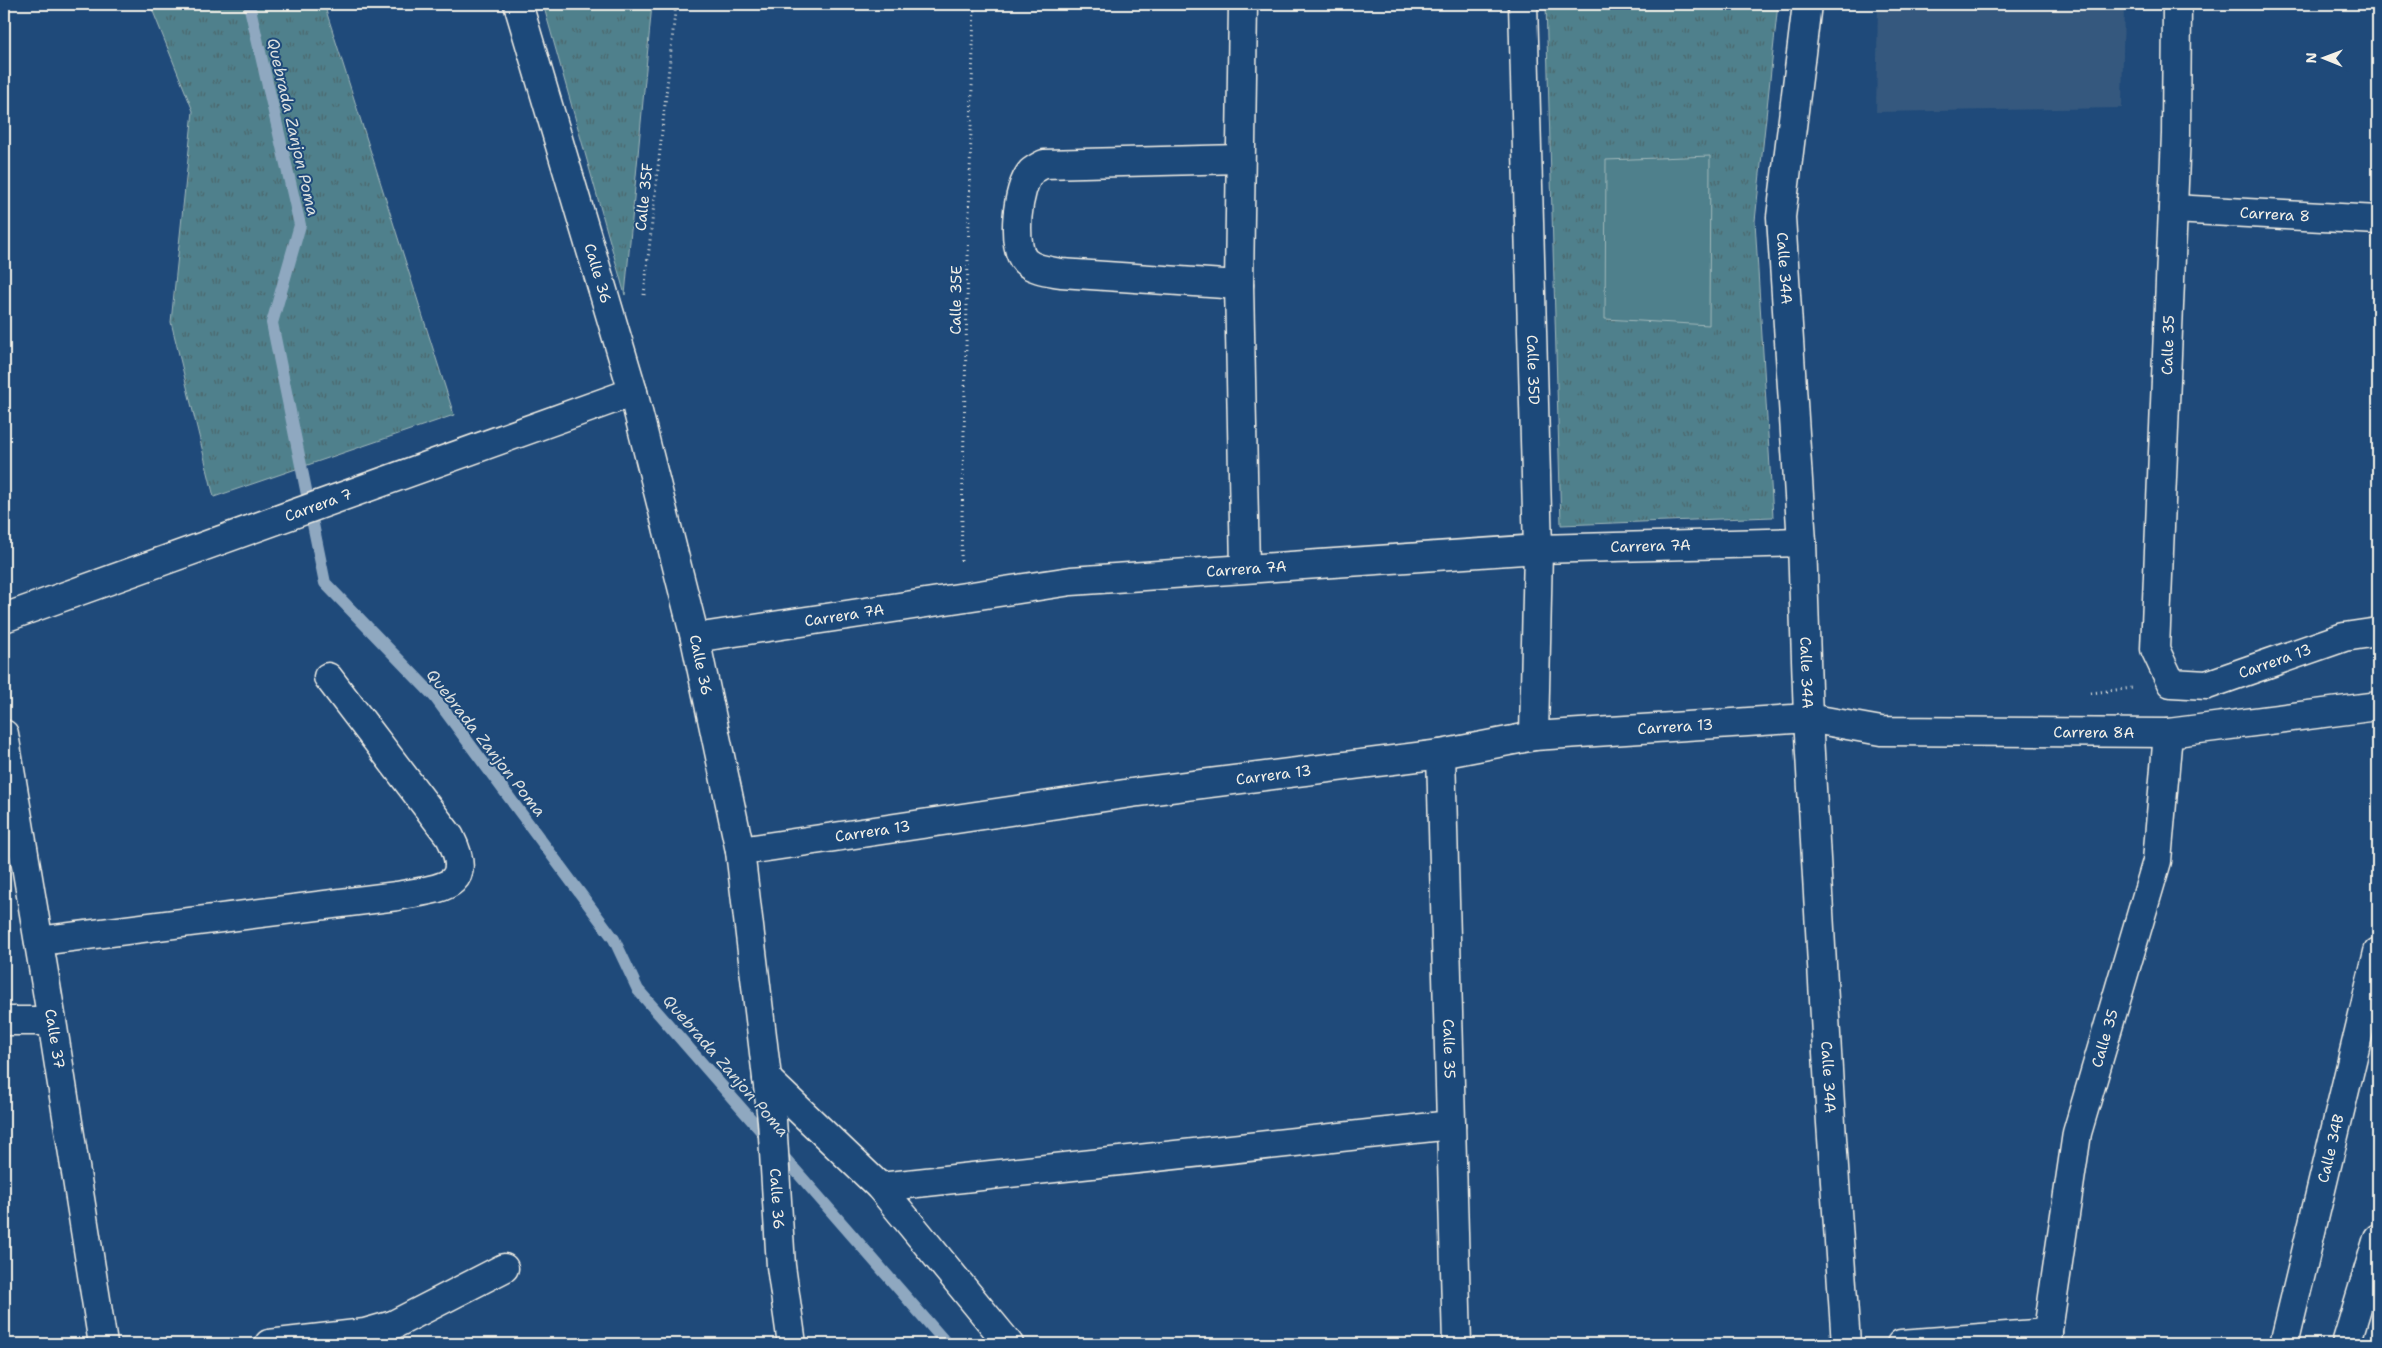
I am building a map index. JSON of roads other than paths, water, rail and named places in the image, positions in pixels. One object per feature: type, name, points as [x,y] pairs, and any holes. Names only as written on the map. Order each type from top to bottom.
[{"type":"street","name":"Calle 36","points":[[518,4],[633,392],[695,638],[740,851],[772,1120],[781,1266],[792,1344]]},
{"type":"street","points":[[1243,4],[1240,285],[1245,567]]},
{"type":"street","name":"Calle 35D","points":[[1523,4],[1538,548],[1534,736]]},
{"type":"street","name":"Calle 34A","points":[[1807,4],[1781,217],[1802,542],[1808,718],[1831,1123],[1846,1344]]},
{"type":"street","name":"Calle 35","points":[[2171,683],[2156,649],[2173,209],[2177,4]]},
{"type":"street","points":[[1240,160],[1044,164],[1030,173],[1026,182],[1020,199],[1017,232],[1018,246],[1026,261],[1033,266],[1061,274],[1240,285]]},
{"type":"street","name":"Carrera 8","points":[[2173,209],[2378,220]]},
{"type":"street","name":"Carrera 7","points":[[4,618],[267,526],[633,392]]},
{"type":"street","name":"Carrera 7A","points":[[695,638],[960,596],[1071,581],[1245,567],[1538,548],[1802,542]]},
{"type":"street","name":"Carrera 13","points":[[2171,683],[2207,685],[2344,637],[2378,632]]},
{"type":"street","points":[[39,941],[397,896],[440,888],[454,881],[460,868],[459,855],[450,837],[328,677]]},
{"type":"street","name":"Carrera 8A","points":[[1808,718],[1881,731],[2168,733],[2378,706]]},
{"type":"street","name":"Carrera 13","points":[[740,851],[1138,792],[1441,754],[1534,736],[1808,718]]},
{"type":"street","name":"Calle 35","points":[[2047,1339],[2076,1133],[2157,861],[2168,733]]},
{"type":"street","name":"Calle 37","points":[[4,734],[103,1344]]},
{"type":"street","name":"Calle 35","points":[[1441,754],[1457,1344]]},
{"type":"street","name":"Calle 34B","points":[[2284,1344],[2378,952]]},
{"type":"street","points":[[4,1021],[52,1021]]},
{"type":"street","points":[[767,1079],[880,1187],[1009,1344]]},
{"type":"street","points":[[880,1187],[1451,1125]]},
{"type":"street","points":[[2346,1344],[2378,1238]]},
{"type":"street","points":[[269,1344],[365,1333],[392,1325],[504,1268]]},
{"type":"street","points":[[1901,1344],[2047,1339]]},
{"type":"waterway","name":"Quebrada Zanjon Poma","points":[[249,4],[300,225],[272,323],[325,583],[434,696],[614,939],[638,990],[947,1344]]}]
